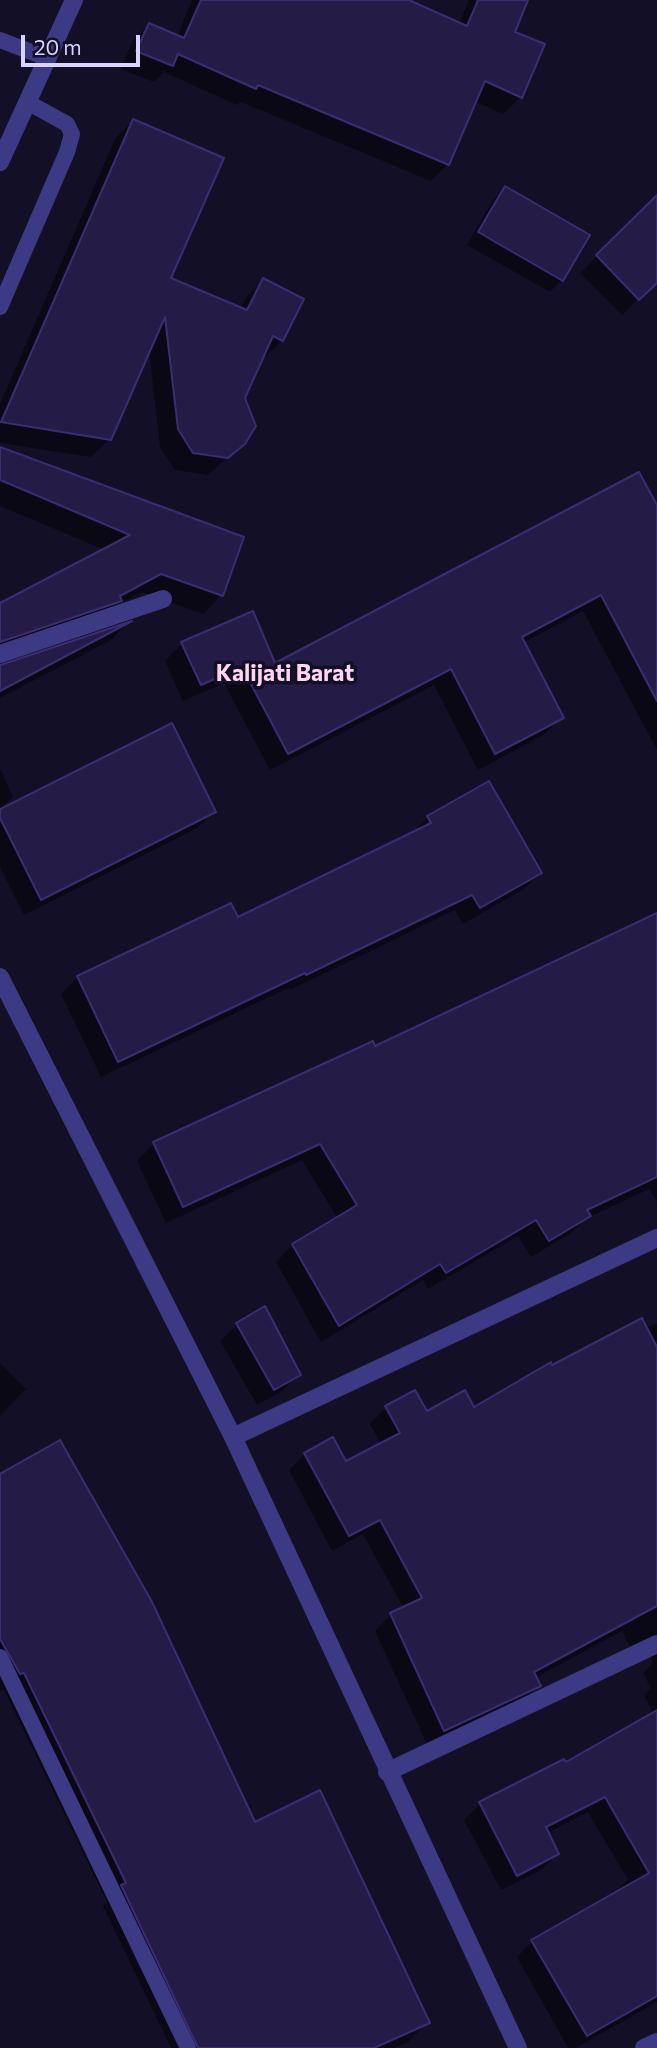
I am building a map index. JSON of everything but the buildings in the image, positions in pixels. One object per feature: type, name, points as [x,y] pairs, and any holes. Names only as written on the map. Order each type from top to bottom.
[{"type":"street","points":[[0,162],[74,0]]},
{"type":"street","points":[[0,654],[163,599]]},
{"type":"street","points":[[0,977],[233,1437],[518,2048]]},
{"type":"street","points":[[233,1437],[657,1238]]},
{"type":"street","points":[[387,1772],[657,1644]]},
{"type":"street","points":[[644,2048],[657,2042]]},
{"type":"lane","points":[[0,40],[47,58]]},
{"type":"lane","points":[[0,307],[72,134],[67,124],[27,102]]},
{"type":"lane","points":[[0,1657],[188,2048]]},
{"type":"district","name":"Kalijati Barat","points":[[285,673]]}]
